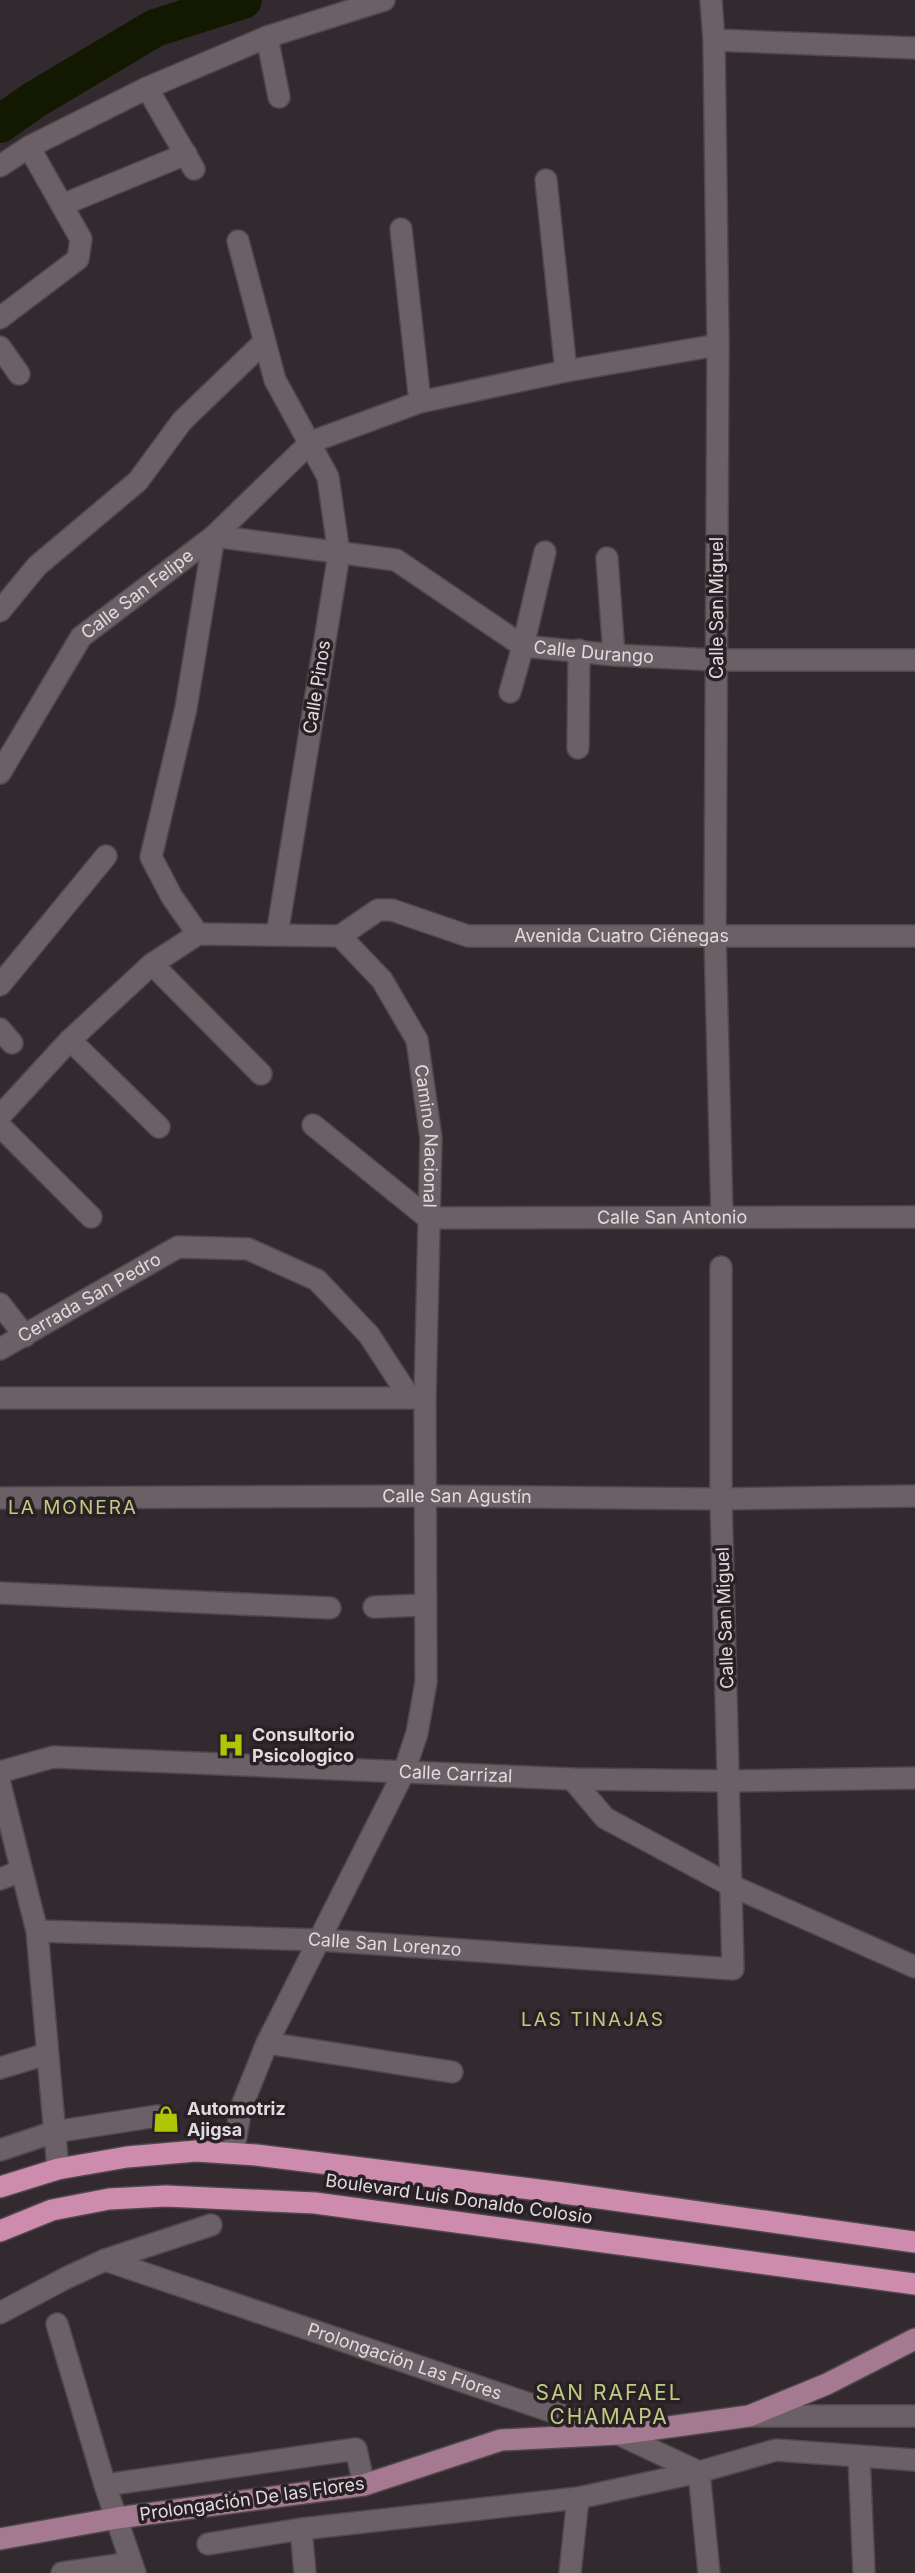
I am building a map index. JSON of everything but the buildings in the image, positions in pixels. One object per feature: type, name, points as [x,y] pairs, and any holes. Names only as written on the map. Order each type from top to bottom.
[{"type":"highway","name":"Boulevard Luis Donaldo Colosio","points":[[0,2187],[58,2169],[196,2151],[233,2153],[563,2193],[915,2242]]},
{"type":"highway","name":"Boulevard Luis Donaldo Colosio","points":[[0,2231],[52,2210],[109,2199],[166,2196],[316,2203],[915,2284]]},
{"type":"main road","name":"Prolongación De las Flores","points":[[0,2539],[117,2518],[364,2485],[500,2440],[618,2434],[749,2416],[827,2384],[915,2340]]},
{"type":"street","points":[[0,166],[29,147],[147,88],[267,37],[384,0]]},
{"type":"street","name":"Calle San Miguel","points":[[711,0],[714,40],[718,345],[715,936],[722,1216]]},
{"type":"street","points":[[267,37],[279,97]]},
{"type":"street","points":[[714,40],[915,48]]},
{"type":"street","points":[[57,197],[190,162],[147,88]]},
{"type":"street","points":[[0,318],[78,258],[81,239],[29,147]]},
{"type":"street","points":[[547,180],[566,371]]},
{"type":"street","points":[[401,229],[420,402]]},
{"type":"street","name":"Calle Pinos","points":[[238,241],[275,380],[328,477],[339,554],[277,935]]},
{"type":"street","points":[[0,611],[37,566],[138,481],[182,421],[263,342]]},
{"type":"street","points":[[311,442],[420,402],[566,371],[718,345]]},
{"type":"street","points":[[0,347],[19,374]]},
{"type":"street","name":"Calle San Felipe","points":[[0,773],[81,636],[214,536],[311,442]]},
{"type":"street","points":[[198,934],[172,897],[151,858],[186,708],[214,536]]},
{"type":"street","name":"Calle Durango","points":[[214,536],[396,560],[523,646],[614,655],[716,660],[915,660]]},
{"type":"street","points":[[510,692],[545,552]]},
{"type":"street","points":[[607,558],[614,655]]},
{"type":"street","points":[[578,748],[579,650]]},
{"type":"street","points":[[0,985],[106,856]]},
{"type":"street","name":"Avenida Cuatro Ciénegas","points":[[340,936],[378,910],[392,910],[468,936],[915,936]]},
{"type":"street","points":[[0,1116],[70,1040],[152,964],[198,934],[340,936]]},
{"type":"street","name":"Camino Nacional","points":[[233,2153],[242,2108],[267,2043],[404,1772],[418,1733],[426,1682],[426,1496],[417,1398],[431,1138],[417,1040],[382,980],[340,936]]},
{"type":"street","points":[[152,964],[261,1074]]},
{"type":"street","points":[[70,1040],[159,1127]]},
{"type":"street","points":[[313,1125],[428,1218]]},
{"type":"street","points":[[0,1126],[91,1217]]},
{"type":"street","name":"Calle San Antonio","points":[[428,1218],[915,1217]]},
{"type":"street","name":"Cerrada San Pedro","points":[[0,1349],[178,1247],[248,1249],[317,1280],[369,1335],[417,1398]]},
{"type":"street","name":"Calle San Miguel","points":[[721,1267],[721,1499],[733,1969]]},
{"type":"street","points":[[0,1304],[25,1336]]},
{"type":"street","points":[[0,1398],[417,1398]]},
{"type":"street","name":"Calle San Agustín","points":[[0,1498],[426,1496],[721,1499],[915,1496]]},
{"type":"street","points":[[0,1593],[330,1608]]},
{"type":"street","points":[[374,1606],[424,1605]]},
{"type":"street","name":"Calle Carrizal","points":[[0,1772],[52,1757],[572,1779],[729,1781],[915,1778]]},
{"type":"street","points":[[572,1779],[605,1818],[730,1885],[915,1967]]},
{"type":"street","points":[[0,1784],[37,1931],[58,2169]]},
{"type":"street","points":[[0,1879],[21,1871]]},
{"type":"street","name":"Calle San Lorenzo","points":[[37,1931],[320,1940],[733,1969]]},
{"type":"street","points":[[267,2043],[452,2072]]},
{"type":"street","points":[[0,2068],[47,2054]]},
{"type":"street","points":[[0,2150],[54,2132],[157,2116]]},
{"type":"street","points":[[0,2313],[105,2260],[211,2225]]},
{"type":"street","name":"Prolongación Las Flores","points":[[105,2260],[618,2434],[699,2472]]},
{"type":"street","points":[[58,2324],[105,2485],[133,2568],[62,2573]]},
{"type":"street","points":[[749,2416],[915,2416]]},
{"type":"street","points":[[105,2485],[356,2449],[364,2485]]},
{"type":"street","points":[[208,2544],[301,2529],[578,2498],[699,2472],[776,2450],[915,2460]]},
{"type":"street","points":[[859,2456],[864,2573]]},
{"type":"street","points":[[699,2472],[710,2570]]},
{"type":"street","points":[[570,2573],[578,2498]]},
{"type":"street","points":[[301,2529],[305,2573]]},
{"type":"waterway","points":[[0,124],[34,100],[155,28],[243,0]]},
{"type":"place","name":"Consultorio Psicologico","points":[[231,1745]]},
{"type":"place","name":"Automotriz Ajigsa","points":[[166,2119]]},
{"type":"district","name":"LA MONERA","points":[[73,1507]]},
{"type":"district","name":"LAS TINAJAS","points":[[593,2019]]},
{"type":"district","name":"SAN RAFAEL CHAMAPA","points":[[609,2405]]}]
